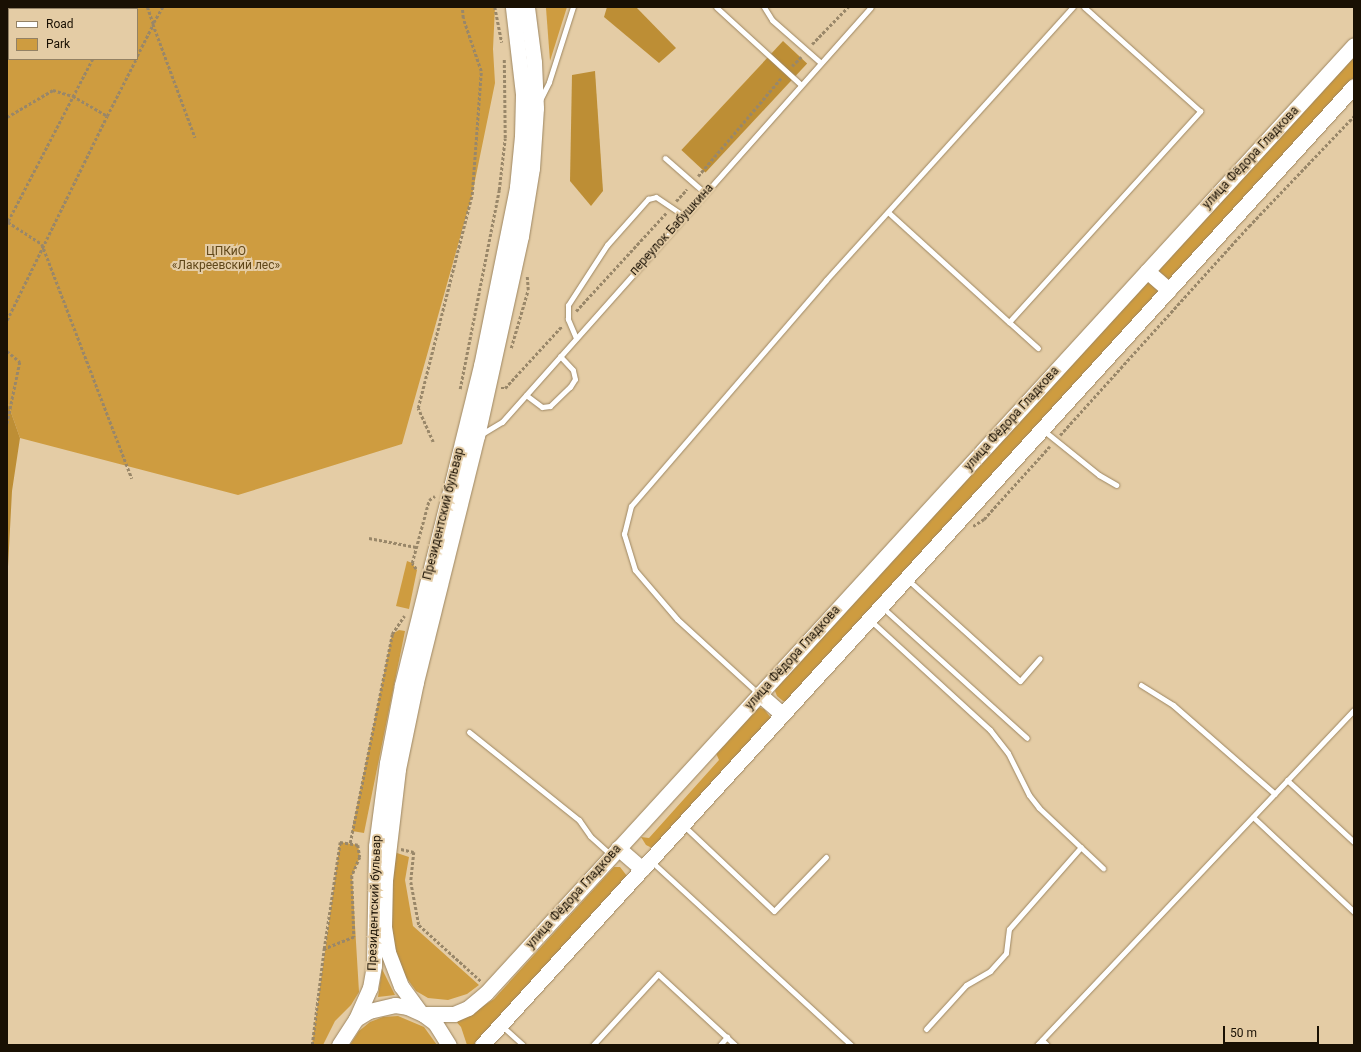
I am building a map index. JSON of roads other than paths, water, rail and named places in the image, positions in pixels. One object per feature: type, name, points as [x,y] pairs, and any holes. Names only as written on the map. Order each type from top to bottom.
[{"type":"main road","name":"Президентский бульвар","points":[[421,1013],[401,986],[388,952],[384,927],[385,880],[398,769],[470,436],[481,366],[517,187],[522,136],[523,94],[520,51],[513,7]]},
{"type":"main road","name":"Президентский бульвар","points":[[339,1045],[356,1019],[370,988],[374,965],[376,846],[387,763],[409,654],[470,436],[521,236],[532,168],[536,108],[534,62],[527,7]]},
{"type":"main road","name":"улица Фёдора Гладкова","points":[[421,1013],[454,1014],[468,1008],[486,993],[1354,45]]},
{"type":"main road","points":[[482,1045],[1354,86]]},
{"type":"main road","points":[[1147,271],[1169,290]]},
{"type":"main road","points":[[759,694],[782,714]]},
{"type":"main road","points":[[615,852],[646,864]]},
{"type":"main road","points":[[356,1019],[369,1011],[388,1006],[407,1007],[421,1013],[435,1023],[449,1045]]},
{"type":"lane","points":[[536,108],[549,82],[574,7]]},
{"type":"lane","points":[[716,7],[802,85]]},
{"type":"lane","points":[[764,7],[772,20],[821,63]]},
{"type":"lane","name":"переулок Бабушкина","points":[[470,436],[502,422],[871,7]]},
{"type":"lane","points":[[759,694],[677,619],[635,570],[624,534],[631,506],[888,212],[1073,7]]},
{"type":"lane","points":[[1009,322],[1200,111],[1084,7]]},
{"type":"lane","points":[[665,158],[705,193]]},
{"type":"lane","points":[[576,338],[568,319],[568,305],[608,245],[648,199],[656,197],[684,216]]},
{"type":"lane","points":[[888,212],[1038,348]]},
{"type":"lane","points":[[526,395],[542,407],[550,406],[570,388],[575,379],[574,370],[560,356]]},
{"type":"lane","points":[[1042,429],[1099,475],[1116,484]]},
{"type":"lane","points":[[906,579],[1020,681],[1040,658]]},
{"type":"lane","points":[[881,606],[1027,738]]},
{"type":"lane","points":[[869,619],[990,730],[1008,754],[1029,795],[1039,808],[1103,868]]},
{"type":"lane","points":[[1141,685],[1173,705],[1275,794]]},
{"type":"lane","points":[[1037,1045],[1354,710]]},
{"type":"lane","points":[[469,732],[578,820],[590,836],[615,852]]},
{"type":"lane","points":[[1287,780],[1354,842]]},
{"type":"lane","points":[[1253,817],[1354,912]]},
{"type":"lane","points":[[682,824],[774,911],[826,857]]},
{"type":"lane","points":[[926,1029],[966,985],[990,970],[1006,953],[1009,929],[1081,848]]},
{"type":"lane","points":[[646,864],[851,1045]]},
{"type":"lane","points":[[593,1045],[658,974],[735,1045]]},
{"type":"lane","points":[[500,1024],[523,1045]]},
{"type":"lane","points":[[720,1045],[727,1037]]},
{"type":"lane","points":[[1042,1040],[1047,1045]]},
{"type":"park label","name":"ЦПКиО «Лакреевский лес»","points":[[226,259]]}]
